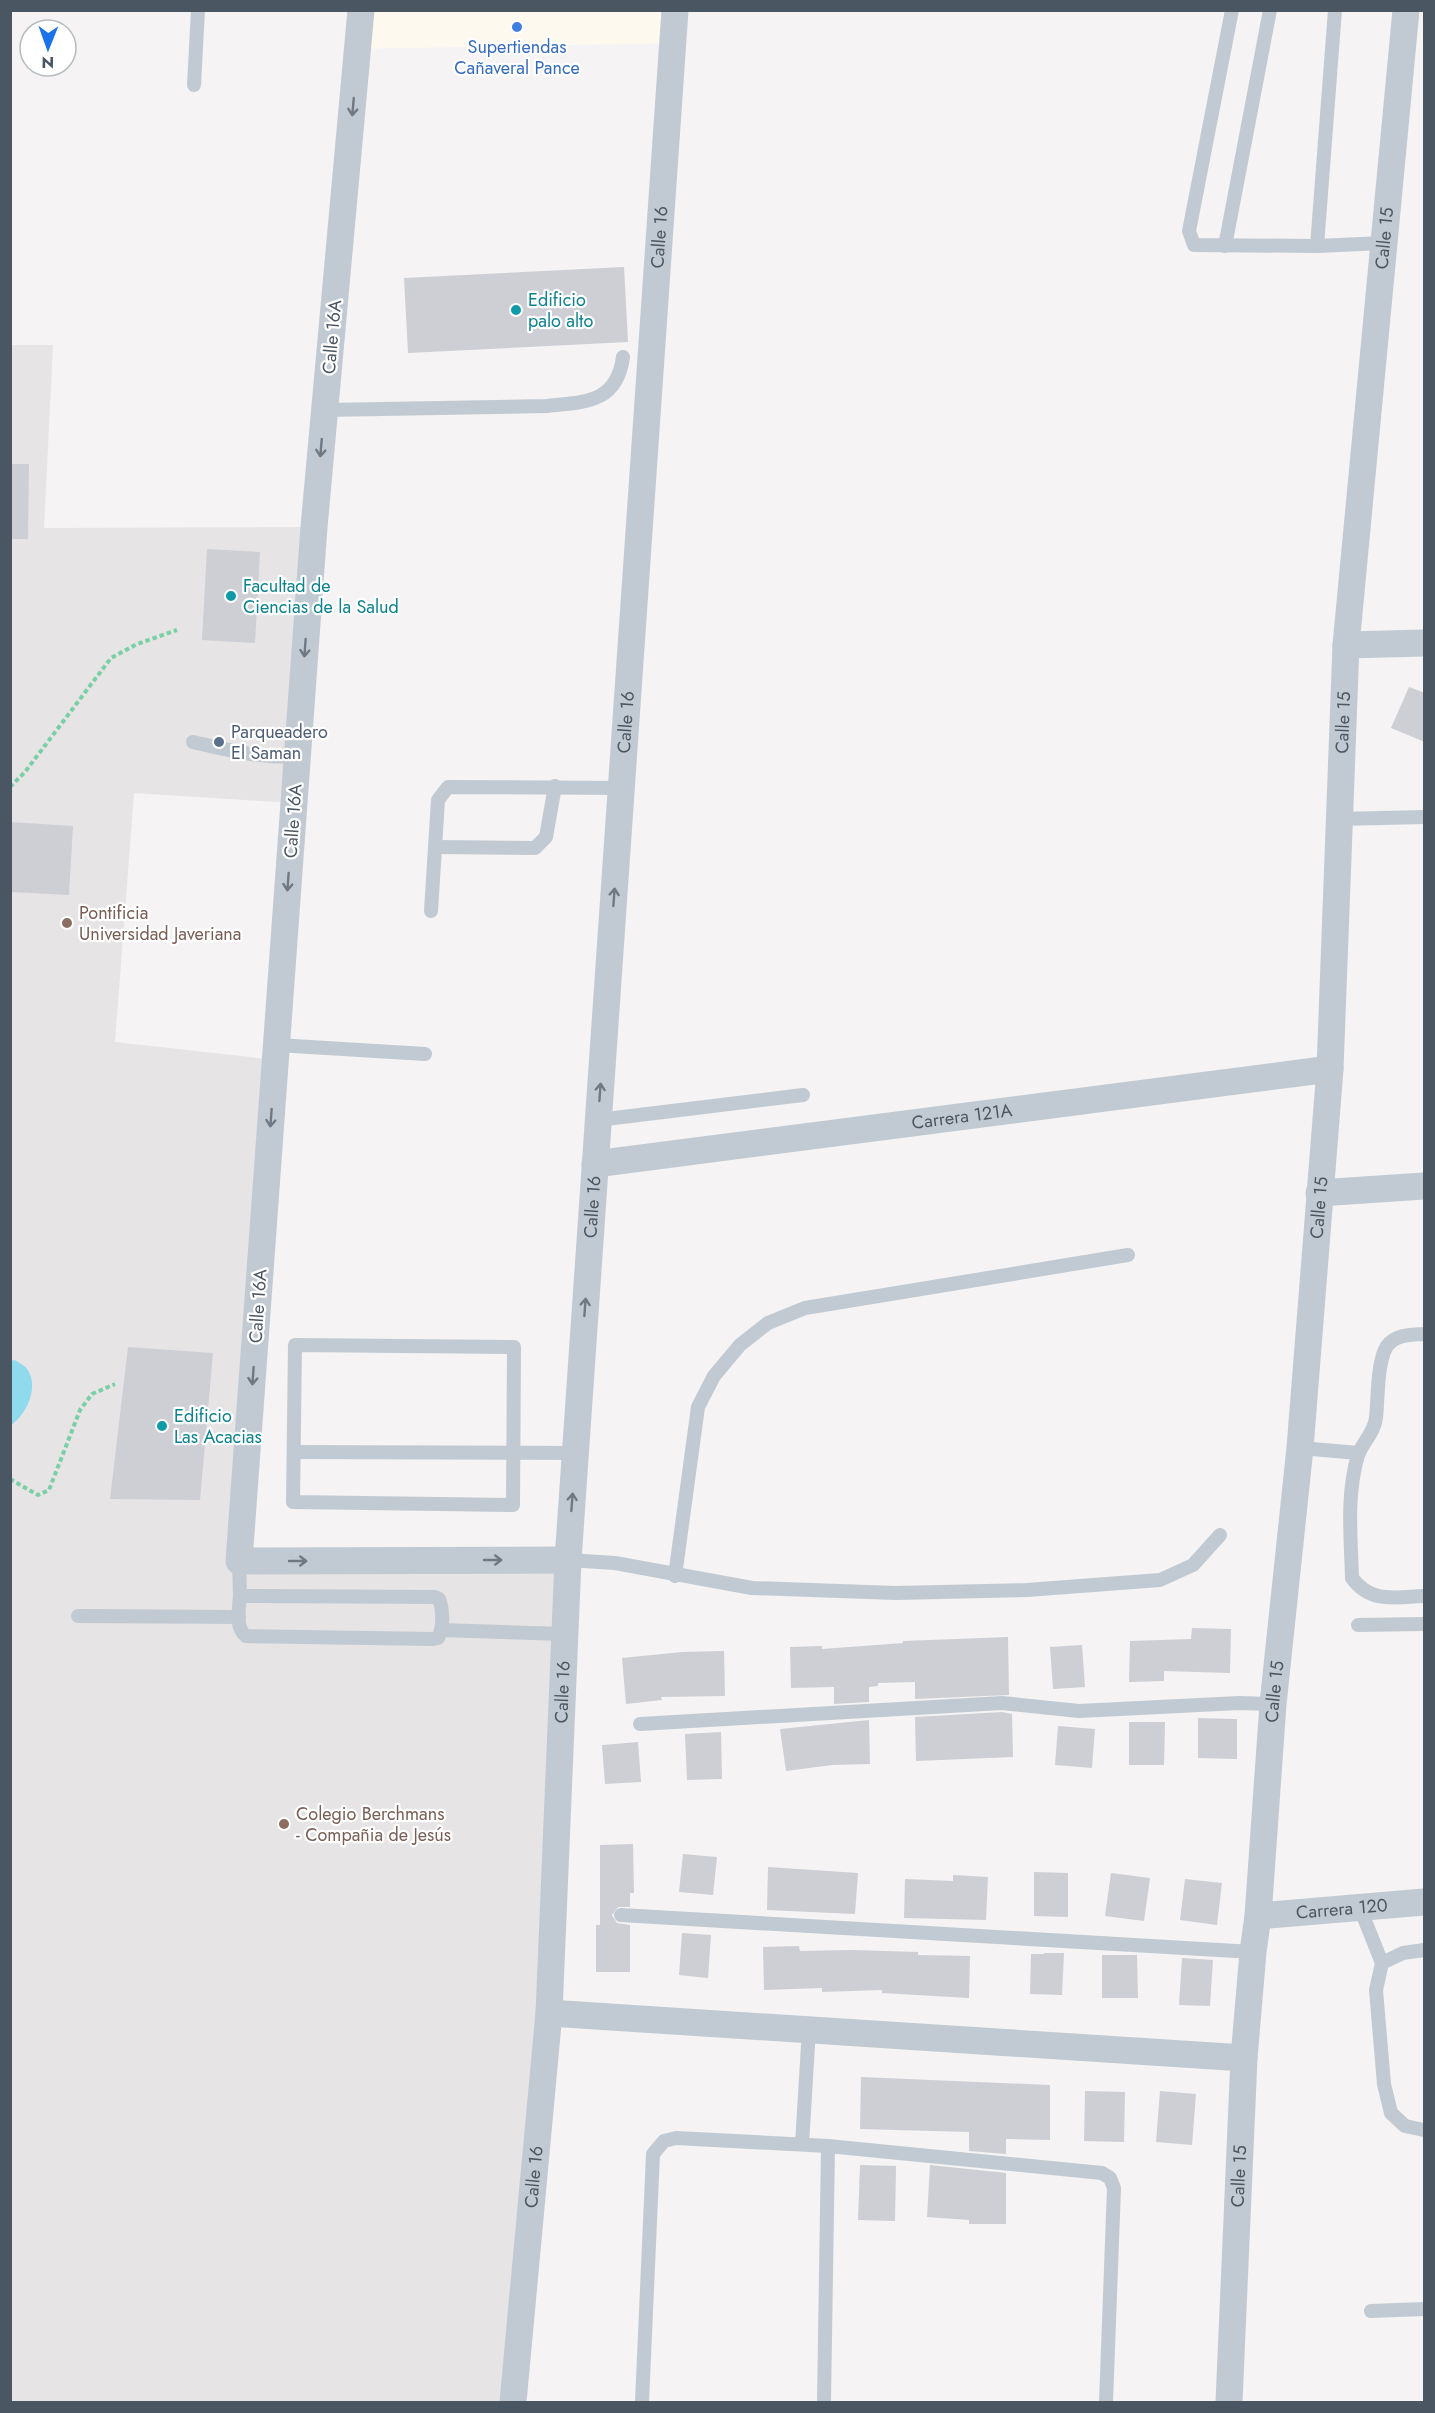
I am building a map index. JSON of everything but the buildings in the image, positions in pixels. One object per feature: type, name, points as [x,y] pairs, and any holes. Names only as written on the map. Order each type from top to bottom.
[{"type":"street","name":"Calle 16A","points":[[239,1561],[325,410],[361,10]]},
{"type":"street","name":"Calle 16","points":[[513,2403],[549,2013],[568,1560],[675,10]]},
{"type":"street","name":"Calle 15","points":[[1229,2403],[1244,2058],[1258,1916],[1273,1704],[1300,1448],[1330,1069],[1346,645],[1406,10]]},
{"type":"street","points":[[1346,645],[1425,643]]},
{"type":"street","name":"Carrera 121A","points":[[595,1164],[1330,1069]]},
{"type":"street","points":[[1319,1193],[1425,1186]]},
{"type":"street","points":[[239,1561],[568,1560]]},
{"type":"street","name":"Carrera 120","points":[[1258,1916],[1425,1902]]},
{"type":"street","points":[[549,2013],[1244,2058]]},
{"type":"lane","points":[[194,85],[198,10]]},
{"type":"lane","points":[[1232,10],[1189,231],[1194,245],[1317,246],[1383,243]]},
{"type":"lane","points":[[1225,246],[1270,10]]},
{"type":"lane","points":[[1317,246],[1335,10]]},
{"type":"lane","points":[[325,410],[547,406],[580,403],[603,395],[616,384],[622,369],[623,357]]},
{"type":"lane","points":[[193,742],[246,754],[298,756]]},
{"type":"lane","points":[[436,847],[535,848],[546,837],[555,786]]},
{"type":"lane","points":[[431,911],[438,800],[448,787],[621,788]]},
{"type":"lane","points":[[1339,819],[1425,817]]},
{"type":"lane","points":[[277,1045],[424,1054]]},
{"type":"lane","points":[[598,1120],[802,1095]]},
{"type":"lane","points":[[675,1576],[698,1407],[714,1376],[740,1345],[768,1323],[805,1308],[1128,1255]]},
{"type":"lane","points":[[1425,1334],[1404,1335],[1387,1347],[1382,1360],[1375,1422],[1359,1453],[1349,1497],[1352,1578],[1366,1593],[1383,1598],[1425,1596]]},
{"type":"lane","points":[[295,1345],[514,1347],[513,1452],[513,1505],[293,1502],[295,1345]]},
{"type":"lane","points":[[1300,1448],[1359,1453]]},
{"type":"lane","points":[[294,1452],[575,1453]]},
{"type":"lane","points":[[568,1560],[615,1563],[675,1576],[752,1588],[896,1593],[1027,1590],[1160,1580],[1192,1565],[1220,1535]]},
{"type":"lane","points":[[239,1561],[239,1617],[241,1633],[246,1636],[434,1639],[438,1638],[441,1630],[441,1605],[439,1599],[435,1597],[240,1596]]},
{"type":"lane","points":[[78,1616],[239,1617]]},
{"type":"lane","points":[[1358,1624],[1425,1624]]},
{"type":"lane","points":[[441,1630],[566,1634]]},
{"type":"lane","points":[[640,1724],[1002,1702],[1079,1711],[1239,1703],[1273,1704]]},
{"type":"lane","points":[[1360,1908],[1382,1963],[1376,1990],[1384,2084],[1391,2113],[1405,2126],[1425,2130]]},
{"type":"lane","points":[[621,1915],[1253,1952]]},
{"type":"lane","points":[[1382,1963],[1403,1953],[1425,1950]]},
{"type":"lane","points":[[802,2144],[809,2029]]},
{"type":"lane","points":[[642,2403],[653,2154],[664,2141],[676,2138],[828,2146],[1090,2170],[1102,2173],[1110,2178],[1114,2188],[1106,2403]]},
{"type":"lane","points":[[824,2403],[828,2146]]},
{"type":"lane","points":[[1371,2311],[1425,2308]]},
{"type":"path","points":[[10,787],[25,772],[111,658],[137,644],[177,630]]},
{"type":"path","points":[[10,1479],[38,1495],[50,1490],[80,1410],[92,1394],[115,1384]]},
{"type":"shaded area","name":"Supertiendas Cañaveral Pance","points":[[361,11],[675,11],[673,43],[358,49]]},
{"type":"shaded area","name":"Colegio Berchmans - Compañia de Jesús","points":[[10,345],[53,345],[44,528],[314,527],[294,803],[134,793],[115,1042],[275,1060],[239,1561],[568,1560],[513,2402],[11,2402]]},
{"type":"water","points":[[15,1360],[25,1366],[31,1376],[32,1392],[22,1415],[11,1425],[11,1361]]},
{"type":"place","name":"Supertiendas Cañaveral Pance","points":[[517,27]]},
{"type":"place","name":"Edificio palo alto","points":[[516,310]]},
{"type":"place","name":"Facultad de Ciencias de la Salud","points":[[231,596]]},
{"type":"place","name":"Parqueadero El Saman","points":[[219,742]]},
{"type":"place","name":"Pontificia Universidad Javeriana","points":[[67,923]]},
{"type":"place","name":"Edificio Las Acacias","points":[[162,1426]]},
{"type":"place","name":"Colegio Berchmans - Compañia de Jesús","points":[[284,1824]]}]
